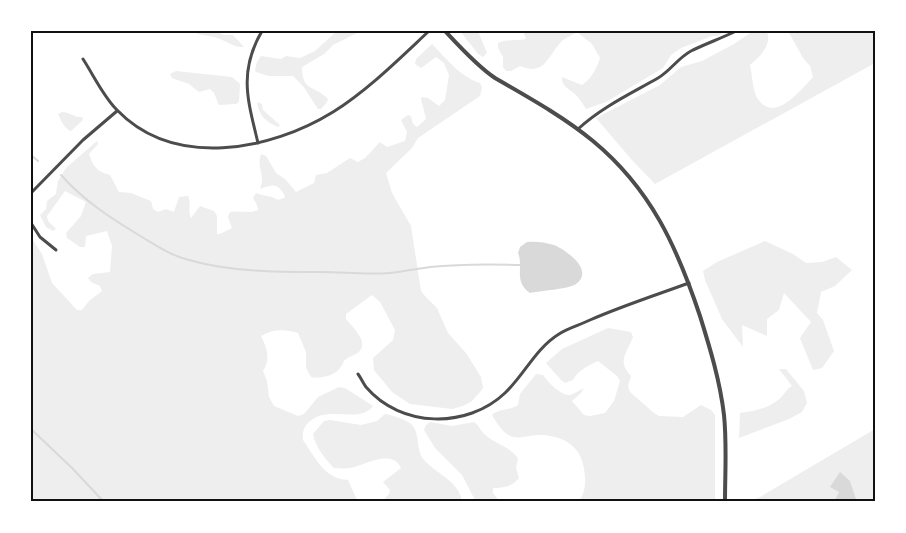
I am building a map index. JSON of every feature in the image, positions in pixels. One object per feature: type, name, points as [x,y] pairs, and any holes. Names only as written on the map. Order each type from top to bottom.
[{"type":"street","points":[[258,143],[247,94],[246,78],[252,52],[262,31]]},
{"type":"street","points":[[83,59],[117,110],[142,130],[156,137],[183,145],[214,149],[258,143],[300,129],[333,112],[360,93],[429,31]]},
{"type":"street","points":[[445,31],[495,78],[578,129],[594,142],[622,169],[647,198],[670,237],[689,283],[712,358],[721,399],[725,438],[725,502]]},
{"type":"street","points":[[578,129],[614,101],[664,75],[675,63],[690,52],[736,31]]},
{"type":"street","points":[[31,193],[82,140],[117,110]]},
{"type":"street","points":[[31,222],[40,237],[56,250]]},
{"type":"street","points":[[358,374],[365,386],[376,396],[407,414],[421,419],[462,416],[481,409],[506,392],[539,350],[560,334],[604,314],[689,283]]},
{"type":"shaded area","points":[[191,31],[207,31],[233,35],[244,47],[235,46],[217,38]]},
{"type":"shaded area","points":[[337,31],[361,31],[333,45],[324,54],[302,67],[304,81],[328,99],[321,109],[318,109],[303,86],[293,76],[269,76],[255,70],[261,56],[281,59],[286,56],[300,58],[315,51]]},
{"type":"shaded area","points":[[460,31],[478,31],[487,53],[483,57],[478,54]]},
{"type":"shaded area","points":[[523,31],[725,31],[718,36],[712,36],[681,48],[671,55],[663,68],[606,102],[586,109],[577,97],[564,86],[562,77],[582,85],[588,80],[600,58],[592,44],[577,32],[563,40],[546,62],[536,69],[520,66],[511,71],[506,71],[503,67],[503,57],[498,48],[498,43],[526,39]]},
{"type":"shaded area","points":[[753,31],[764,31],[768,34],[766,48],[750,65],[756,96],[764,106],[772,108],[787,102],[813,77],[810,66],[803,58],[788,31],[875,32],[875,63],[655,184],[596,118],[660,85],[681,67],[702,61],[734,44]]},
{"type":"shaded area","points":[[432,44],[460,72],[480,83],[482,88],[480,96],[418,138],[412,148],[386,173],[392,193],[411,226],[421,291],[437,308],[448,333],[466,353],[481,377],[483,388],[480,392],[472,401],[452,409],[410,404],[392,392],[374,370],[373,358],[393,340],[395,330],[380,302],[372,295],[346,314],[346,319],[361,339],[361,349],[344,361],[338,371],[331,375],[311,377],[306,368],[306,352],[298,333],[279,330],[261,336],[267,354],[267,362],[263,371],[267,381],[269,397],[274,406],[298,416],[304,414],[318,397],[339,387],[345,388],[373,406],[361,414],[328,414],[320,416],[308,423],[303,433],[303,440],[316,460],[333,476],[348,480],[358,502],[31,502],[31,237],[42,254],[52,283],[77,310],[82,310],[89,301],[102,291],[100,286],[91,282],[88,278],[93,274],[110,272],[112,246],[107,231],[86,236],[85,247],[80,247],[67,238],[66,233],[81,216],[86,202],[65,191],[47,216],[48,221],[56,229],[53,231],[46,227],[40,215],[46,209],[47,201],[56,194],[58,181],[66,168],[97,141],[98,144],[89,154],[94,165],[99,170],[110,175],[119,192],[131,193],[151,201],[153,209],[158,212],[166,209],[174,212],[179,197],[188,196],[191,218],[200,206],[214,211],[217,216],[217,234],[220,234],[232,228],[228,217],[230,212],[258,210],[253,198],[256,193],[278,200],[284,198],[285,196],[282,192],[275,186],[260,189],[262,183],[261,154],[266,156],[276,173],[285,179],[296,192],[314,183],[316,175],[327,173],[350,158],[358,162],[365,158],[380,142],[387,147],[405,141],[407,132],[401,120],[408,115],[411,116],[413,124],[417,127],[426,119],[422,97],[428,98],[439,106],[445,100],[449,75],[444,63],[436,57],[421,68],[415,64],[416,59]]},
{"type":"shaded area","points":[[176,71],[232,77],[240,84],[239,102],[236,104],[219,105],[214,93],[210,89],[199,92],[189,84],[172,78],[170,74]]},
{"type":"shaded area","points":[[257,102],[262,104],[263,110],[280,125],[278,127],[264,118],[259,111]]},
{"type":"shaded area","points":[[62,112],[82,117],[83,120],[71,131],[60,119],[58,114]]},
{"type":"shaded area","points":[[765,241],[793,254],[806,263],[822,262],[836,257],[852,270],[835,286],[821,292],[817,313],[823,320],[834,351],[822,368],[813,370],[800,338],[811,322],[784,293],[779,310],[767,319],[767,336],[742,325],[743,347],[722,319],[703,271],[717,262]]},
{"type":"shaded area","points":[[527,242],[547,243],[565,251],[581,267],[581,279],[572,286],[530,293],[520,279],[520,258],[518,253],[520,247]]},
{"type":"shaded area","points":[[608,328],[631,332],[633,337],[624,358],[624,366],[631,376],[628,386],[630,392],[654,413],[659,416],[683,417],[701,405],[711,410],[715,415],[715,502],[578,502],[584,491],[585,478],[582,461],[576,449],[571,444],[552,436],[513,437],[503,431],[492,415],[498,411],[518,405],[520,394],[536,374],[543,375],[554,387],[565,394],[571,395],[584,388],[572,401],[584,415],[590,416],[605,413],[614,401],[620,381],[617,376],[598,361],[580,371],[573,380],[565,383],[546,363],[562,349]]},
{"type":"shaded area","points":[[779,369],[786,369],[804,391],[807,403],[802,412],[789,419],[739,438],[740,413],[769,406],[792,386]]},
{"type":"shaded area","points":[[385,414],[400,418],[413,426],[417,434],[419,451],[423,459],[452,483],[460,494],[462,501],[445,502],[417,499],[406,502],[382,502],[390,490],[383,482],[401,468],[397,462],[385,458],[350,468],[334,468],[327,461],[314,439],[313,434],[324,421],[330,420],[361,425],[377,421]]},
{"type":"shaded area","points":[[430,422],[452,426],[474,422],[484,434],[518,458],[516,468],[519,478],[507,486],[493,488],[493,493],[500,502],[476,502],[462,475],[435,448],[424,430]]},
{"type":"shaded area","points":[[875,429],[875,502],[749,502],[760,497]]},
{"type":"shaded area","points":[[840,472],[850,481],[857,502],[834,502],[839,492],[830,487]]},
{"type":"waterway","points":[[31,155],[38,161]]},
{"type":"waterway","points":[[61,175],[89,201],[131,230],[171,253],[205,264],[254,270],[372,274],[452,265],[521,265]]},
{"type":"waterway","points":[[31,429],[104,502]]}]
